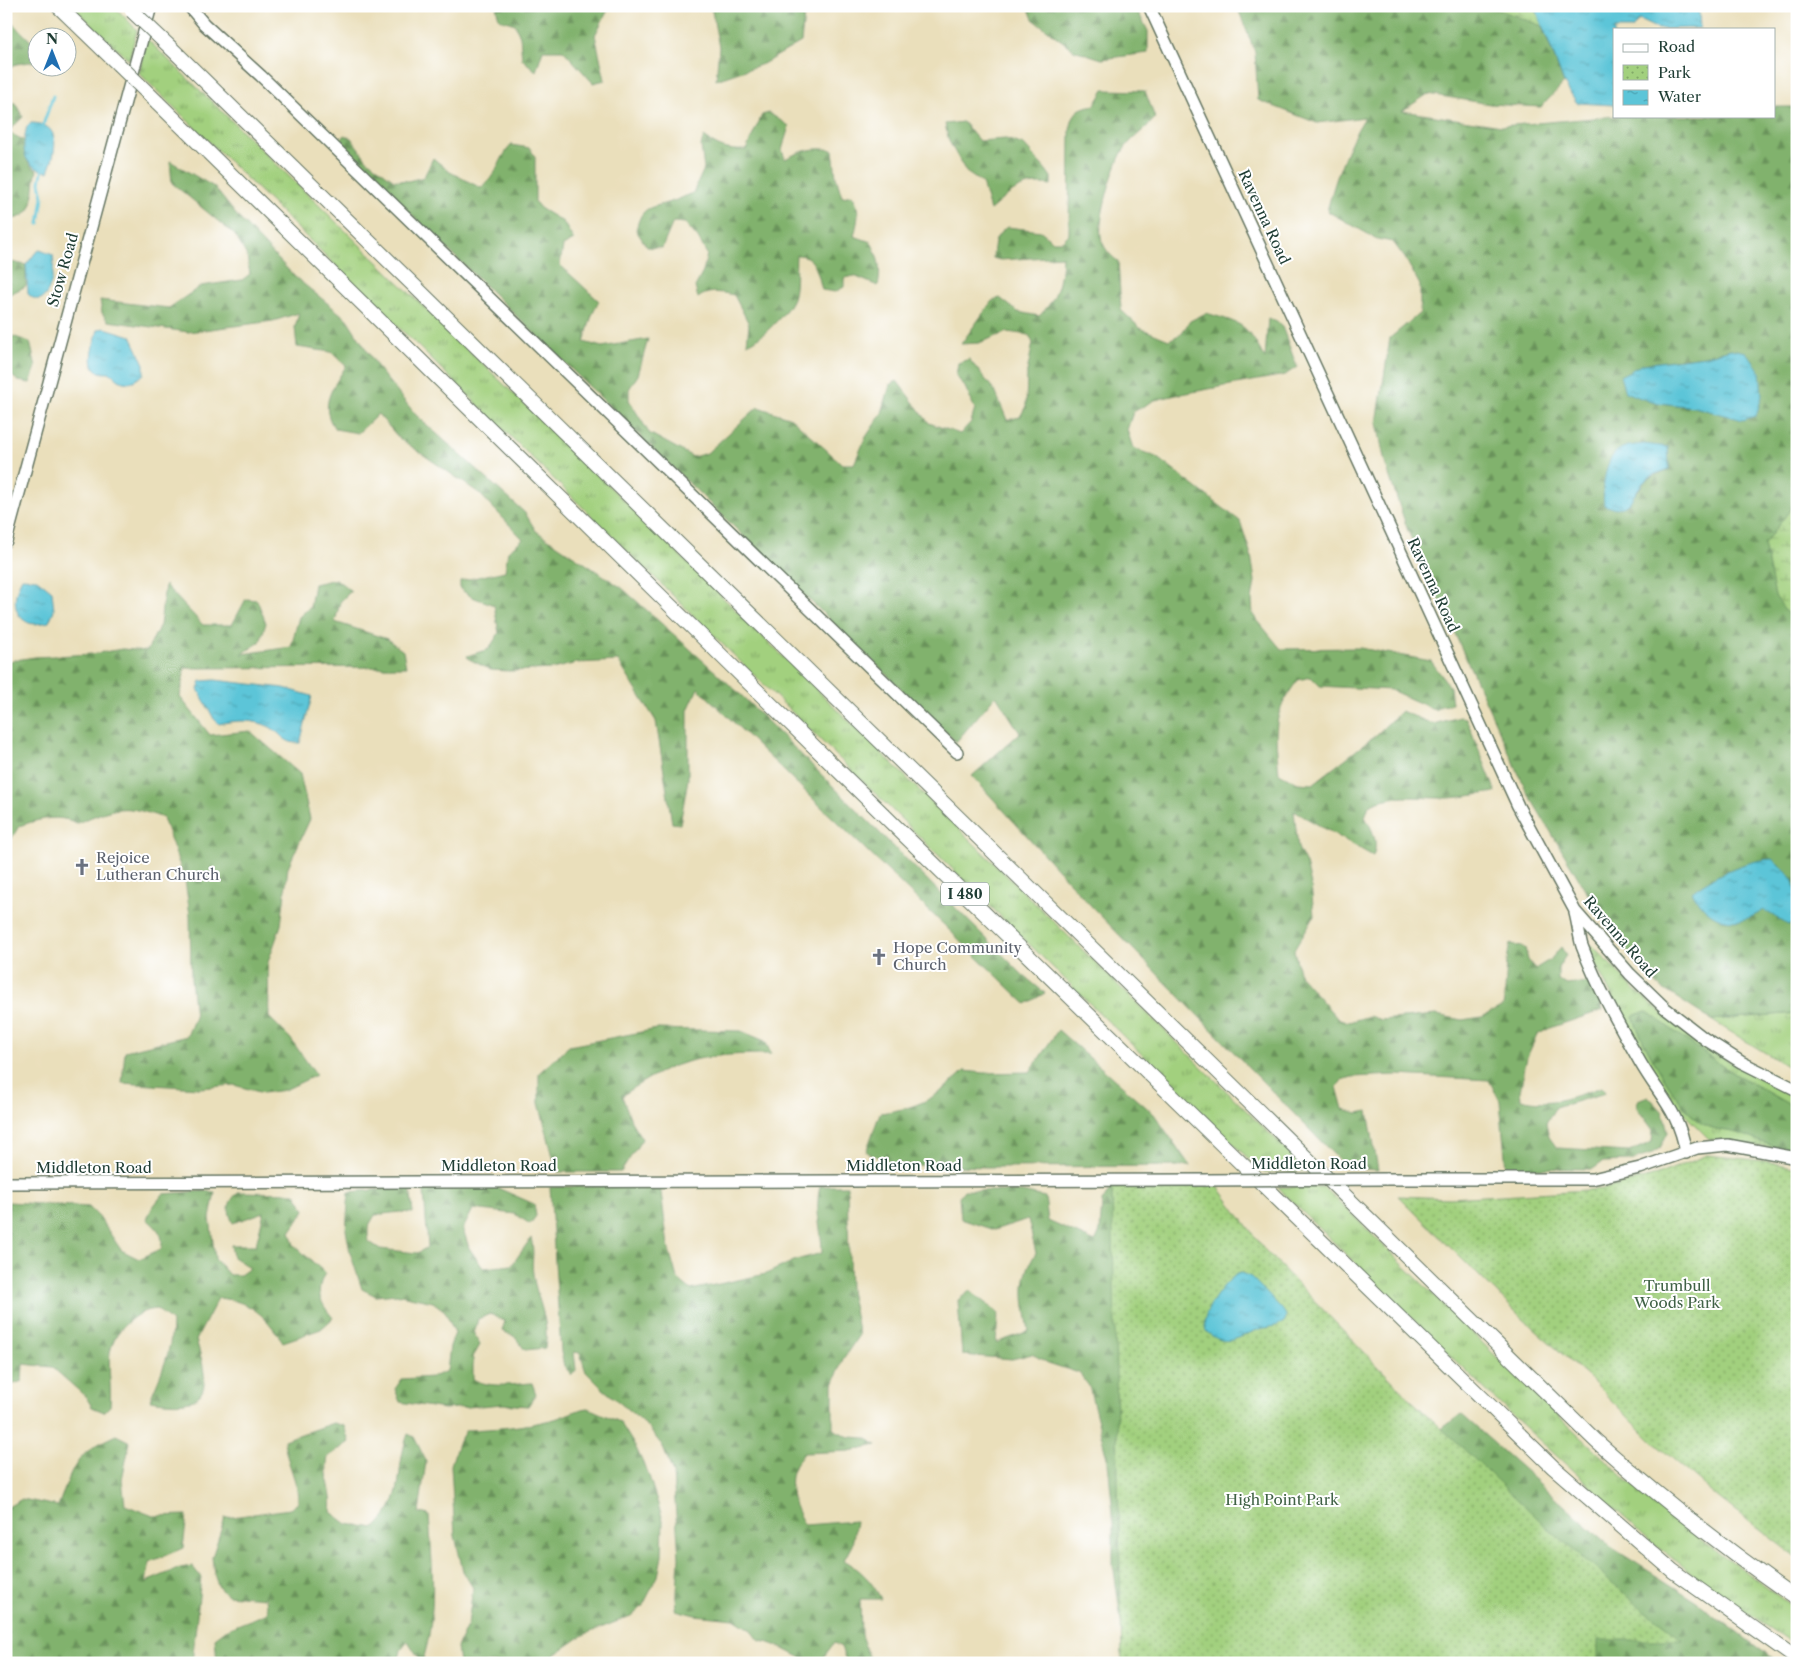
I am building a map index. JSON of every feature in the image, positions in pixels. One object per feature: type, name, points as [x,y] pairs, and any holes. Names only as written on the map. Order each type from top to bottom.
[{"type":"highway","name":"I 480","points":[[58,6],[1553,1467],[1673,1570],[1797,1659]]},
{"type":"highway","points":[[130,8],[1596,1441],[1642,1482],[1724,1548],[1797,1599]]},
{"type":"street","name":"Stow Road","points":[[6,541],[151,6]]},
{"type":"street","points":[[189,6],[204,24],[282,97],[956,752]]},
{"type":"street","name":"Ravenna Road","points":[[1149,6],[1518,806],[1575,911],[1630,974],[1665,1008],[1705,1039],[1741,1062],[1797,1090]]},
{"type":"street","points":[[1575,911],[1582,945],[1612,1011],[1641,1064],[1675,1113],[1683,1133],[1686,1153]]},
{"type":"street","name":"Middleton Road","points":[[6,1183],[1592,1179],[1620,1174],[1698,1148],[1728,1145],[1797,1158]]},
{"type":"green space","points":[[72,6],[114,6],[137,30],[129,60]]},
{"type":"green space","points":[[496,6],[610,6],[595,35],[605,80],[593,83],[563,50],[543,50],[536,71],[522,59],[520,36],[515,24],[499,19]]},
{"type":"green space","points":[[711,6],[805,6],[801,42],[763,64],[716,80],[719,47]]},
{"type":"green space","points":[[1028,6],[1135,6],[1148,31],[1148,53],[1102,59],[1074,50],[1033,19]]},
{"type":"green space","points":[[1237,6],[1490,6],[1542,26],[1564,83],[1541,107],[1490,104],[1428,94],[1402,111],[1502,126],[1613,116],[1613,118],[1776,118],[1776,107],[1797,107],[1797,501],[1764,544],[1775,596],[1797,627],[1797,1013],[1711,1020],[1657,985],[1614,936],[1527,792],[1408,531],[1385,463],[1377,423],[1390,338],[1420,313],[1420,285],[1405,258],[1393,242],[1377,239],[1327,211],[1342,162],[1365,117],[1317,123],[1258,100],[1255,52]],"holes":[[[1731,349],[1694,407],[1651,402],[1643,364],[1705,356]],[[1668,447],[1669,469],[1647,479],[1634,496]]]},
{"type":"green space","points":[[1489,6],[1535,6],[1542,26]]},
{"type":"green space","points":[[6,17],[28,38],[28,62],[16,64],[6,70]]},
{"type":"green space","points":[[147,39],[612,489],[1308,1171],[1262,1172],[139,73]]},
{"type":"green space","points":[[1104,90],[1145,91],[1155,118],[1123,151],[1111,180],[1104,206],[1101,237],[1107,251],[1118,261],[1121,310],[1140,328],[1169,340],[1181,334],[1190,321],[1206,313],[1229,320],[1237,323],[1248,332],[1265,359],[1268,318],[1281,324],[1297,367],[1285,375],[1155,400],[1133,412],[1127,430],[1133,448],[1156,457],[1240,521],[1251,555],[1255,581],[1252,600],[1253,615],[1281,649],[1360,648],[1431,661],[1450,687],[1452,704],[1441,706],[1435,710],[1391,690],[1320,686],[1311,677],[1298,680],[1289,692],[1279,714],[1276,746],[1279,773],[1298,783],[1313,784],[1376,735],[1401,711],[1433,724],[1460,717],[1466,718],[1496,792],[1449,798],[1398,797],[1369,805],[1365,817],[1375,841],[1373,856],[1294,811],[1298,848],[1306,864],[1311,885],[1314,916],[1294,950],[1300,976],[1337,1018],[1349,1022],[1369,1016],[1381,1020],[1436,1015],[1462,1020],[1482,1017],[1503,1006],[1510,944],[1525,948],[1528,960],[1535,969],[1551,959],[1561,947],[1566,955],[1558,968],[1558,980],[1567,985],[1592,981],[1603,1010],[1550,1028],[1537,1035],[1527,1057],[1520,1091],[1521,1099],[1542,1102],[1552,1101],[1572,1097],[1602,1087],[1605,1093],[1555,1108],[1546,1123],[1549,1137],[1557,1148],[1629,1152],[1652,1142],[1653,1130],[1637,1108],[1638,1100],[1648,1096],[1663,1112],[1668,1132],[1660,1148],[1649,1155],[1630,1161],[1603,1162],[1593,1169],[1506,1168],[1500,1101],[1489,1080],[1397,1075],[1352,1077],[1342,1080],[1337,1087],[1343,1109],[1358,1113],[1368,1111],[1378,1170],[1347,1168],[1094,909],[972,776],[1020,733],[996,695],[956,742],[338,143],[345,135],[351,138],[367,160],[394,180],[408,181],[424,177],[433,158],[450,172],[481,188],[490,179],[511,145],[530,148],[535,157],[535,202],[540,208],[563,222],[574,240],[563,246],[560,265],[599,301],[592,315],[584,342],[602,347],[648,339],[638,375],[629,389],[629,400],[649,433],[693,457],[707,453],[758,407],[791,418],[842,464],[854,464],[866,437],[882,413],[890,385],[897,381],[929,423],[960,434],[971,422],[975,409],[965,387],[956,376],[958,363],[969,359],[995,391],[1007,420],[1020,417],[1026,406],[1027,372],[1033,343],[1029,335],[1007,332],[979,343],[961,344],[992,301],[1000,298],[1018,312],[1039,316],[1054,296],[1061,273],[1062,256],[1000,260],[993,258],[995,244],[1000,233],[1007,227],[1041,231],[1052,241],[1062,241],[1069,234],[1071,124],[1077,112],[1080,109],[1095,105]]},
{"type":"green space","points":[[6,101],[15,103],[23,117],[8,132],[25,141],[28,161],[37,170],[32,203],[29,209],[25,214],[17,218],[6,220]]},
{"type":"green space","points":[[769,113],[789,126],[782,150],[785,159],[809,150],[833,150],[836,177],[842,197],[852,195],[857,205],[854,236],[871,242],[876,252],[880,274],[878,286],[854,276],[844,278],[844,287],[835,292],[822,290],[815,266],[808,258],[796,255],[795,288],[790,304],[767,331],[747,344],[749,324],[734,295],[707,293],[698,298],[695,287],[703,272],[707,254],[698,238],[685,223],[673,222],[662,248],[647,247],[636,230],[641,216],[647,209],[693,193],[704,169],[701,146],[704,137],[724,148],[746,150],[762,115]]},
{"type":"green space","points":[[963,122],[979,141],[1006,139],[1024,145],[1051,177],[1051,185],[1032,184],[1024,186],[1010,193],[990,210],[982,183],[966,172],[949,141],[945,124]]},
{"type":"green space","points":[[170,161],[214,187],[238,217],[295,277],[347,319],[380,371],[416,415],[525,513],[536,531],[622,588],[740,694],[1024,976],[1045,993],[1026,1004],[698,688],[688,710],[688,779],[680,824],[672,823],[656,721],[618,661],[577,663],[552,669],[510,671],[491,670],[469,659],[467,656],[489,649],[499,633],[494,605],[472,597],[460,589],[460,581],[505,571],[508,551],[523,539],[479,493],[399,438],[378,414],[358,433],[335,429],[328,412],[329,396],[346,366],[331,352],[297,347],[295,327],[299,313],[273,321],[188,332],[108,321],[102,313],[100,300],[169,308],[201,286],[242,280],[250,274],[247,256],[235,235],[172,183]]},
{"type":"green space","points":[[6,261],[26,265],[26,286],[6,296]]},
{"type":"green space","points":[[6,334],[30,342],[36,367],[30,383],[18,381],[6,371]]},
{"type":"green space","points":[[1797,501],[1797,627],[1775,596],[1764,544]]},
{"type":"green space","points":[[336,579],[351,591],[340,602],[335,622],[387,639],[403,651],[406,667],[185,668],[180,697],[210,735],[250,731],[300,774],[310,819],[288,867],[281,925],[268,962],[269,1017],[290,1038],[316,1075],[285,1090],[263,1093],[234,1085],[199,1088],[122,1083],[125,1051],[187,1036],[195,1017],[191,979],[190,915],[185,880],[163,818],[138,810],[111,810],[77,823],[55,818],[34,821],[19,826],[10,841],[6,842],[6,677],[9,661],[35,657],[93,654],[122,649],[147,651],[160,625],[165,585],[203,625],[232,625],[246,599],[257,600],[266,623],[260,642],[242,654],[291,647],[299,617],[310,607],[314,584]]},
{"type":"green space","points":[[1592,945],[1633,988],[1689,1036],[1728,1061],[1797,1095],[1797,1152],[1709,1139],[1681,1111],[1645,1061],[1595,963],[1589,949]]},
{"type":"green space","points":[[1646,1011],[1725,1068],[1797,1109],[1797,1150],[1773,1146],[1741,1134],[1719,1130],[1701,1123],[1692,1116],[1661,1074],[1643,1041],[1633,1016]]},
{"type":"green space","points":[[1797,1013],[1797,1072],[1711,1020]]},
{"type":"green space","points":[[657,1029],[741,1031],[765,1041],[771,1054],[728,1055],[692,1060],[659,1073],[622,1096],[632,1123],[642,1139],[621,1172],[557,1172],[539,1103],[539,1073],[569,1046]]},
{"type":"green space","points":[[1058,1030],[1154,1114],[1190,1166],[988,1167],[918,1165],[894,1163],[866,1152],[880,1113],[917,1105],[936,1095],[964,1071],[984,1073],[1030,1072]]},
{"type":"green space","name":"Trumbull Woods Park","points":[[1707,1155],[1765,1161],[1797,1168],[1797,1558],[1720,1499],[1651,1440],[1586,1375],[1520,1316],[1398,1196],[1450,1198],[1604,1189],[1657,1175]]},
{"type":"green space","points":[[491,1185],[534,1204],[536,1216],[530,1224],[515,1214],[473,1209],[463,1229],[469,1248],[483,1268],[512,1265],[531,1238],[533,1274],[546,1328],[546,1338],[545,1348],[525,1350],[514,1336],[502,1331],[505,1321],[490,1314],[478,1319],[474,1334],[480,1345],[473,1357],[473,1379],[495,1385],[532,1383],[536,1394],[528,1406],[503,1404],[444,1409],[400,1402],[395,1389],[402,1379],[432,1377],[447,1371],[450,1346],[455,1333],[445,1311],[433,1302],[396,1294],[376,1296],[362,1289],[350,1252],[346,1230],[349,1192],[410,1187],[413,1213],[400,1212],[375,1215],[368,1227],[368,1241],[380,1249],[417,1253],[428,1247],[424,1191]]},
{"type":"green space","points":[[660,1185],[668,1246],[677,1278],[691,1290],[766,1274],[796,1260],[822,1253],[818,1212],[820,1186],[847,1186],[850,1291],[859,1335],[843,1359],[833,1385],[833,1429],[849,1437],[865,1438],[877,1445],[849,1451],[804,1453],[793,1469],[791,1490],[795,1506],[805,1525],[856,1521],[852,1545],[844,1560],[866,1576],[881,1599],[860,1599],[861,1635],[871,1663],[847,1663],[841,1647],[834,1643],[825,1655],[823,1663],[806,1660],[776,1645],[760,1641],[751,1630],[734,1619],[695,1615],[676,1610],[679,1557],[673,1473],[662,1445],[644,1423],[586,1372],[580,1353],[574,1352],[576,1370],[572,1375],[564,1366],[561,1352],[550,1187]]},
{"type":"green space","name":"High Point Park","points":[[1217,1185],[1264,1249],[1410,1399],[1547,1527],[1643,1609],[1683,1640],[1598,1640],[1598,1663],[1122,1663],[1112,1186]]},
{"type":"green space","points":[[1112,1186],[1141,1186],[1121,1620],[1113,1563],[1113,1513],[1108,1462],[1089,1386],[1079,1373],[1048,1363],[1032,1354],[1012,1359],[962,1355],[958,1300],[970,1291],[998,1313],[996,1343],[1029,1331],[1024,1291],[1030,1263],[1036,1253],[1028,1219],[994,1230],[961,1219],[959,1197],[964,1190],[1022,1192],[1045,1197],[1048,1221],[1095,1242],[1100,1231],[1102,1202]]},
{"type":"green space","points":[[1277,1187],[1324,1187],[1518,1378],[1630,1483],[1679,1523],[1797,1610],[1797,1647],[1722,1596],[1650,1541],[1502,1406]]},
{"type":"green space","points":[[215,1192],[210,1218],[215,1259],[229,1275],[240,1275],[250,1268],[233,1257],[231,1245],[256,1245],[264,1212],[233,1223],[229,1207],[234,1196],[238,1192],[295,1193],[305,1210],[290,1232],[294,1245],[325,1273],[319,1291],[324,1306],[333,1318],[321,1329],[283,1342],[270,1324],[256,1311],[240,1302],[218,1298],[196,1340],[204,1372],[204,1384],[201,1393],[195,1399],[184,1402],[150,1400],[165,1362],[172,1333],[172,1322],[157,1309],[145,1311],[129,1321],[114,1340],[109,1360],[110,1406],[104,1412],[92,1407],[86,1397],[52,1367],[23,1364],[22,1381],[9,1386],[6,1392],[8,1202],[89,1207],[99,1217],[121,1250],[139,1259],[161,1249],[161,1236],[147,1219],[152,1208],[163,1194]]},
{"type":"green space","points":[[588,1408],[620,1422],[636,1448],[649,1476],[663,1520],[662,1556],[658,1576],[642,1607],[633,1615],[583,1635],[554,1655],[552,1663],[459,1663],[457,1647],[468,1624],[473,1588],[463,1571],[455,1536],[451,1465],[458,1443],[466,1430],[530,1424],[556,1419]]},
{"type":"green space","points":[[1461,1414],[1611,1547],[1696,1601],[1778,1663],[1357,1663],[1426,1441]]},
{"type":"green space","points":[[333,1423],[344,1426],[349,1442],[328,1457],[327,1471],[332,1505],[331,1512],[347,1524],[375,1528],[385,1517],[396,1495],[401,1460],[408,1434],[414,1437],[426,1461],[419,1513],[429,1515],[433,1589],[430,1627],[422,1663],[408,1641],[401,1650],[398,1663],[217,1663],[215,1638],[227,1629],[268,1613],[266,1598],[227,1595],[219,1588],[214,1574],[212,1557],[225,1518],[290,1509],[298,1503],[297,1488],[287,1457],[284,1440]]},
{"type":"green space","points":[[116,1435],[130,1442],[122,1479],[125,1505],[153,1516],[187,1515],[183,1548],[150,1562],[146,1582],[180,1568],[192,1566],[201,1577],[192,1663],[6,1663],[6,1508],[22,1499],[58,1506],[72,1471],[83,1455],[91,1448]]},
{"type":"water","points":[[1535,6],[1696,6],[1699,13],[1700,28],[1656,28],[1639,20],[1633,28],[1613,28],[1613,105],[1577,103],[1564,83]]},
{"type":"water","points":[[31,123],[41,124],[53,133],[55,148],[48,172],[33,166],[26,156],[24,150],[25,135],[27,126]]},
{"type":"water","points":[[40,250],[53,255],[54,262],[52,279],[46,295],[41,299],[35,299],[28,294],[26,265],[36,252]]},
{"type":"water","points":[[105,328],[131,336],[144,364],[144,374],[132,382],[122,382],[111,374],[100,372],[94,368],[92,357],[98,329]]},
{"type":"water","points":[[1731,349],[1746,352],[1760,371],[1762,396],[1756,416],[1743,420],[1694,407],[1651,402],[1625,392],[1620,376],[1643,364],[1705,356]]},
{"type":"water","points":[[1644,444],[1668,447],[1669,469],[1654,474],[1647,479],[1630,501],[1621,508],[1604,505],[1604,481],[1613,456],[1625,447]]},
{"type":"water","points":[[22,578],[37,579],[52,591],[54,610],[49,622],[31,624],[19,615],[15,603],[17,590]]},
{"type":"water","points":[[215,680],[284,688],[312,696],[300,743],[290,742],[264,724],[238,721],[219,724],[214,719],[198,689],[201,681]]},
{"type":"water","points":[[1772,859],[1793,881],[1797,895],[1797,924],[1788,925],[1764,910],[1743,920],[1724,920],[1707,911],[1692,892],[1709,880],[1730,870],[1751,862]]},
{"type":"water","points":[[1241,1273],[1251,1277],[1282,1309],[1286,1315],[1285,1321],[1276,1326],[1260,1329],[1233,1340],[1220,1340],[1206,1331],[1206,1314],[1214,1299],[1225,1285]]},
{"type":"waterway","points":[[42,128],[53,96]]},
{"type":"waterway","points":[[39,224],[43,197],[40,182],[43,168]]},
{"type":"waterway","points":[[6,258],[11,255]]},
{"type":"place","name":"Rejoice Lutheran Church","points":[[82,867]]},
{"type":"place","name":"Hope Community Church","points":[[879,957]]}]
